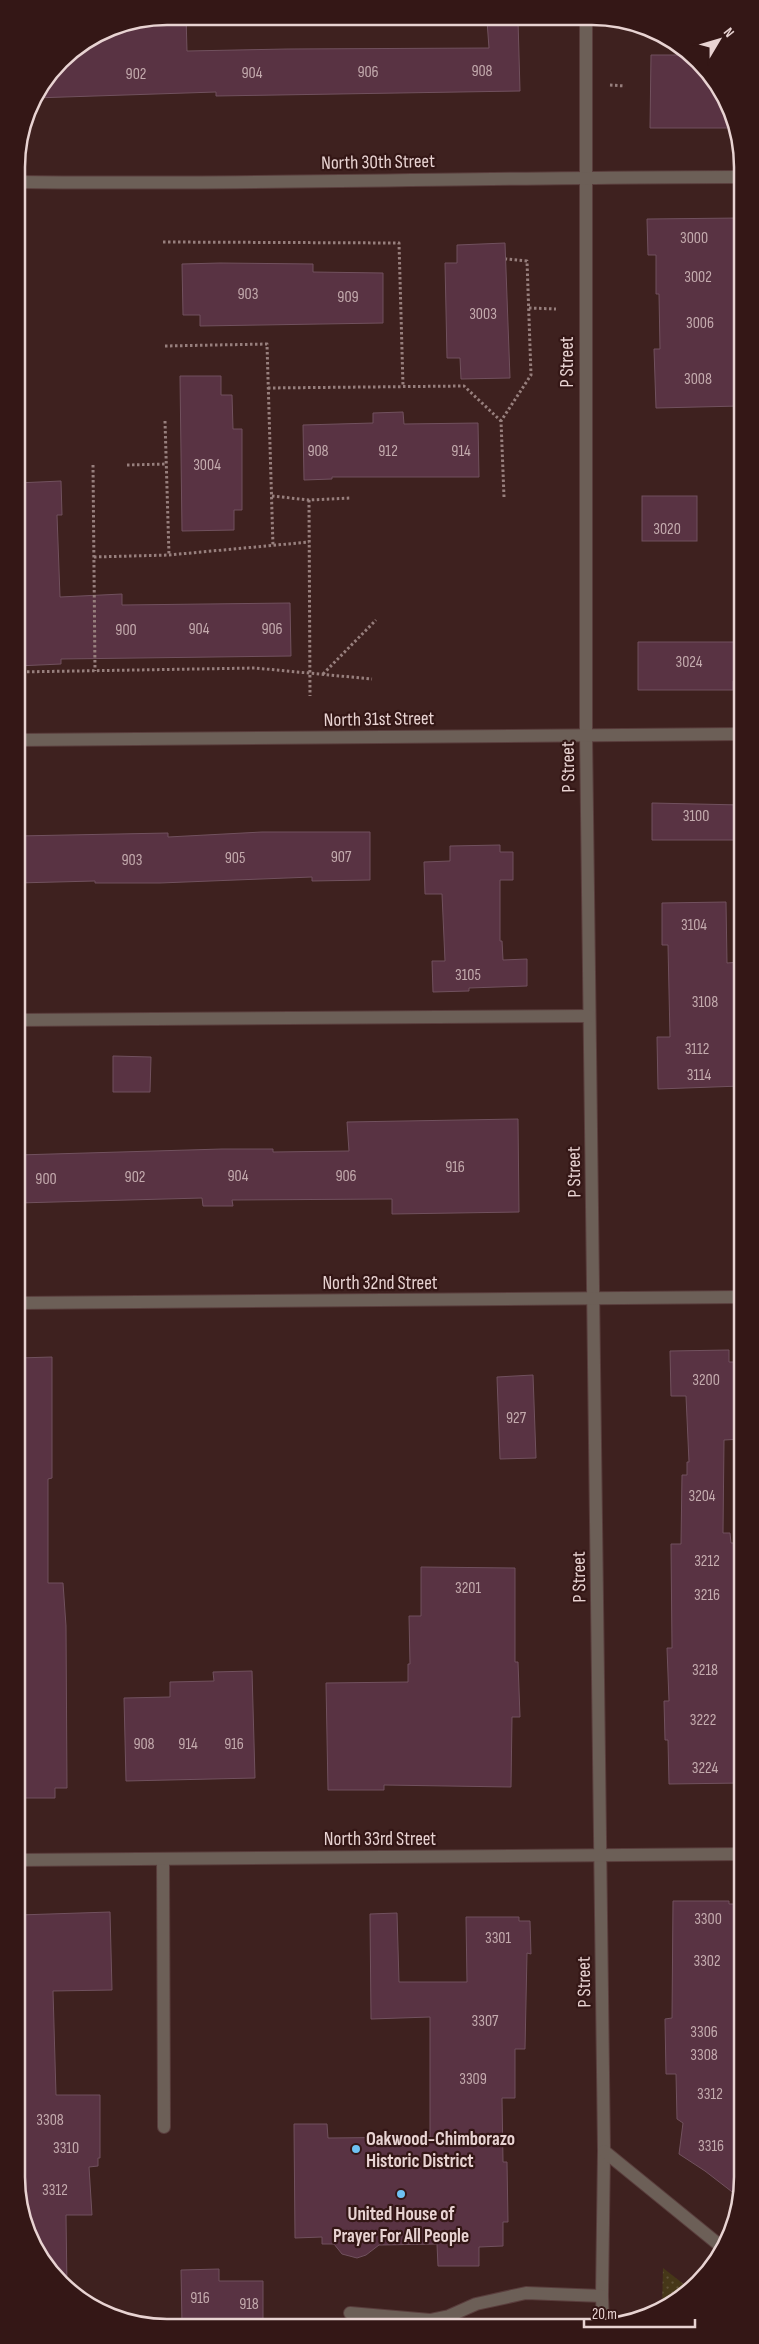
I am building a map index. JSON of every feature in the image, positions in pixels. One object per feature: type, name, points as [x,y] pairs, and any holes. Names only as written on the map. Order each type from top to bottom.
[{"type":"street","name":"P Street","points":[[586,25],[586,735],[604,2151],[603,2319]]},
{"type":"street","name":"North 30th Street","points":[[25,182],[734,177]]},
{"type":"street","name":"North 31st Street","points":[[25,740],[734,734]]},
{"type":"street","points":[[25,1020],[589,1016]]},
{"type":"street","name":"North 32nd Street","points":[[25,1303],[734,1297]]},
{"type":"street","name":"North 33rd Street","points":[[25,1860],[734,1854]]},
{"type":"street","points":[[163,1859],[164,2127]]},
{"type":"street","points":[[604,2151],[717,2243]]},
{"type":"street","points":[[435,2319],[449,2316],[476,2304],[526,2293],[602,2296]]},
{"type":"street","points":[[350,2314],[377,2319]]},
{"type":"path","points":[[163,242],[399,243],[402,386]]},
{"type":"path","points":[[504,497],[501,421],[531,375],[527,260],[506,259]]},
{"type":"path","points":[[529,308],[556,309]]},
{"type":"path","points":[[165,346],[267,344],[273,546]]},
{"type":"path","points":[[268,388],[464,386],[501,421]]},
{"type":"path","points":[[165,421],[169,555]]},
{"type":"path","points":[[127,465],[167,464]]},
{"type":"path","points":[[93,465],[95,671]]},
{"type":"path","points":[[272,496],[308,500],[351,498]]},
{"type":"path","points":[[308,500],[310,696]]},
{"type":"path","points":[[94,557],[169,555],[309,542]]},
{"type":"path","points":[[322,675],[376,620]]},
{"type":"path","points":[[25,672],[255,668],[372,679]]},
{"type":"shaded area","points":[[663,2268],[685,2285],[662,2300]]},
{"type":"building","points":[[186,25],[187,51],[489,48],[487,25],[518,25],[520,91],[216,96],[216,92],[43,98],[60,73],[88,49],[121,33],[148,26]]},
{"type":"building","points":[[651,55],[680,55],[705,80],[719,104],[728,128],[650,128]]},
{"type":"building","points":[[734,218],[734,406],[656,408],[654,349],[660,349],[659,294],[656,294],[656,255],[648,255],[647,219]]},
{"type":"building","points":[[505,243],[510,378],[461,379],[460,358],[447,358],[445,263],[457,263],[457,245]]},
{"type":"building","points":[[182,264],[313,264],[313,272],[383,273],[383,323],[200,326],[200,315],[183,315]]},
{"type":"building","points":[[180,376],[221,376],[221,395],[232,395],[233,429],[242,429],[242,510],[234,510],[234,530],[182,531]]},
{"type":"building","points":[[403,412],[404,424],[478,423],[479,477],[332,477],[332,479],[304,480],[303,425],[373,423],[373,413]]},
{"type":"building","points":[[61,481],[62,515],[57,515],[60,597],[122,594],[122,605],[290,603],[291,656],[61,659],[61,664],[25,666],[25,483]]},
{"type":"building","points":[[642,496],[697,496],[697,541],[642,541]]},
{"type":"building","points":[[638,642],[734,642],[733,690],[638,690]]},
{"type":"building","points":[[652,803],[734,805],[734,840],[652,840]]},
{"type":"building","points":[[262,832],[370,832],[370,880],[312,881],[312,877],[160,883],[95,883],[95,881],[25,883],[25,836],[168,833],[168,837]]},
{"type":"building","points":[[500,845],[500,852],[513,852],[513,880],[500,880],[500,941],[502,941],[503,960],[527,959],[527,986],[469,988],[469,991],[433,992],[432,961],[445,961],[442,894],[425,894],[424,862],[450,861],[450,846]]},
{"type":"building","points":[[726,902],[727,963],[734,962],[734,1086],[658,1089],[657,1037],[670,1037],[668,945],[662,945],[662,903]]},
{"type":"building","points":[[113,1056],[151,1057],[150,1092],[113,1092]]},
{"type":"building","points":[[518,1119],[519,1212],[392,1214],[392,1199],[232,1200],[233,1206],[203,1206],[202,1198],[25,1203],[25,1155],[222,1149],[273,1149],[273,1152],[349,1151],[347,1122]]},
{"type":"building","points":[[729,1350],[729,1362],[734,1362],[734,1439],[724,1440],[723,1533],[730,1533],[731,1543],[734,1543],[734,1783],[669,1784],[668,1740],[665,1740],[664,1701],[669,1701],[667,1648],[672,1648],[671,1544],[681,1544],[682,1475],[687,1475],[687,1462],[689,1462],[686,1396],[671,1396],[670,1351]]},
{"type":"building","points":[[52,1357],[52,1478],[48,1479],[48,1583],[63,1583],[66,1626],[67,1788],[55,1788],[55,1798],[25,1798],[25,1358]]},
{"type":"building","points":[[533,1375],[536,1458],[500,1459],[497,1377]]},
{"type":"building","points":[[421,1567],[515,1568],[515,1662],[518,1662],[520,1717],[512,1717],[511,1787],[384,1785],[384,1790],[328,1790],[326,1683],[408,1682],[408,1664],[410,1664],[409,1616],[421,1616]]},
{"type":"building","points":[[252,1671],[255,1778],[126,1781],[124,1698],[170,1697],[170,1682],[214,1681],[213,1672]]},
{"type":"building","points":[[673,1901],[729,1901],[729,1904],[734,1904],[733,2193],[679,2154],[683,2123],[677,2119],[676,2074],[666,2074],[665,2019],[672,2018]]},
{"type":"building","points":[[110,1912],[112,1990],[53,1991],[56,2095],[100,2095],[100,2158],[98,2158],[98,2166],[89,2167],[92,2215],[66,2215],[67,2277],[54,2264],[36,2231],[28,2205],[25,2186],[25,1915]]},
{"type":"building","points":[[397,1913],[399,1982],[467,1982],[466,1917],[519,1917],[519,1921],[530,1921],[531,1954],[527,1953],[525,2049],[515,2049],[515,2098],[502,2098],[503,2162],[507,2162],[508,2222],[503,2222],[503,2246],[479,2247],[479,2266],[438,2266],[437,2244],[379,2245],[366,2255],[357,2258],[342,2254],[334,2244],[322,2244],[322,2237],[295,2238],[294,2124],[327,2124],[328,2138],[430,2137],[430,2017],[371,2019],[370,1914]]},
{"type":"building","points":[[219,2269],[219,2281],[263,2281],[263,2319],[182,2319],[181,2270]]},
{"type":"place","name":"Oakwood-Chimborazo Historic District","points":[[356,2149]]},
{"type":"place","name":"United House of Prayer For All People","points":[[401,2194]]}]
